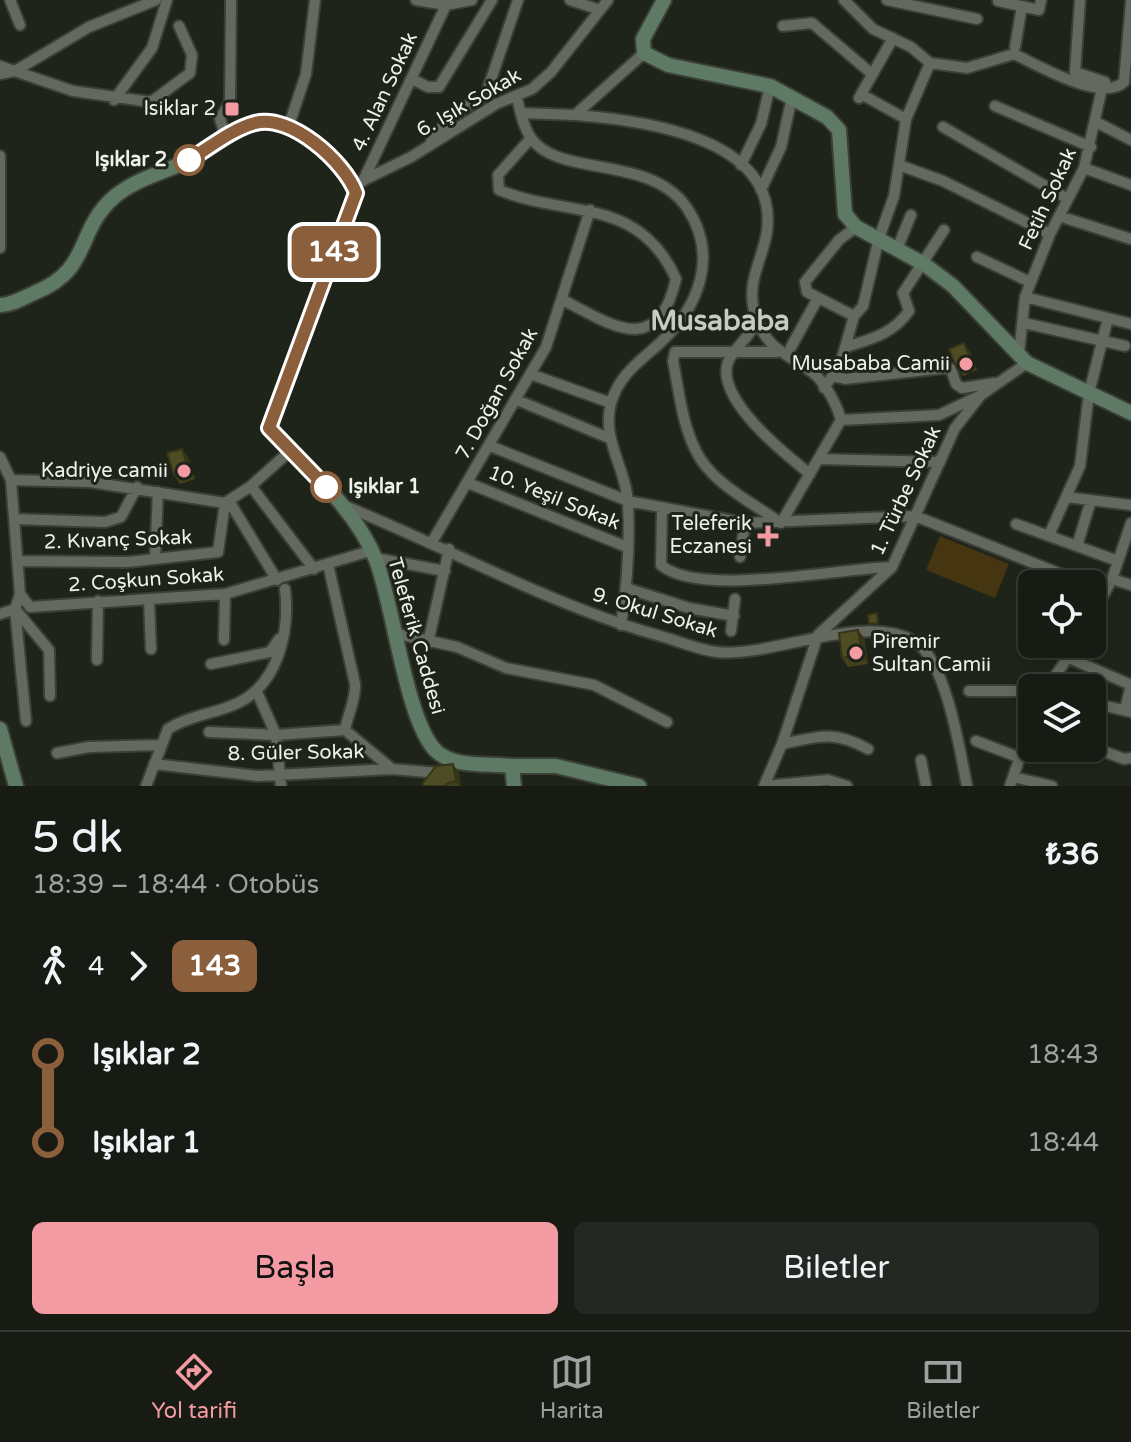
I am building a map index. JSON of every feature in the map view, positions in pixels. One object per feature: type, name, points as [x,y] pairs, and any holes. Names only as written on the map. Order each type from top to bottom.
[{"type":"main road","points":[[664,0],[643,39],[644,53],[668,65],[770,86],[827,117],[839,130],[845,214],[856,227],[924,264],[953,286],[1023,358],[1131,413]]},
{"type":"main road","points":[[1,306],[65,278],[111,199],[128,187],[189,160],[252,124],[266,121],[288,128],[338,162],[359,187]]},
{"type":"main road","name":"Teleferik Caddesi","points":[[359,187],[269,428],[343,506],[372,554],[398,634],[417,721],[444,767]]},
{"type":"main road","points":[[0,729],[16,786]]},
{"type":"main road","points":[[512,766],[514,786]]},
{"type":"main road","points":[[444,767],[556,766],[639,786]]},
{"type":"street","points":[[10,0],[20,25]]},
{"type":"street","points":[[124,11],[138,0]]},
{"type":"street","points":[[0,74],[15,71],[89,27],[156,0]]},
{"type":"street","points":[[114,100],[152,48],[167,0]]},
{"type":"street","points":[[226,137],[220,119],[230,102],[231,0]]},
{"type":"street","points":[[288,128],[306,74],[315,0]]},
{"type":"street","points":[[416,0],[446,5],[472,0]]},
{"type":"street","points":[[412,79],[428,87],[439,87],[492,0]]},
{"type":"street","points":[[429,145],[442,124],[486,94],[518,0]]},
{"type":"street","points":[[570,0],[600,10]]},
{"type":"street","name":"6. Işık Sokak","points":[[359,187],[483,111],[517,98],[551,72],[608,0]]},
{"type":"street","points":[[844,0],[873,29],[893,38],[930,63],[967,68],[1014,54],[1074,82],[1102,88],[1118,88],[1124,82],[1131,2]]},
{"type":"street","points":[[887,0],[977,19]]},
{"type":"street","points":[[998,1],[1039,10],[1041,0]]},
{"type":"street","points":[[1080,0],[1075,72],[1118,88]]},
{"type":"street","name":"4. Alan Sokak","points":[[359,187],[446,5]]},
{"type":"street","points":[[1015,47],[1022,6]]},
{"type":"street","points":[[783,26],[812,23],[872,74]]},
{"type":"street","points":[[0,66],[73,91],[114,100],[151,102],[190,73],[192,55],[179,26]]},
{"type":"street","points":[[893,38],[860,96],[906,119]]},
{"type":"street","points":[[575,115],[644,53]]},
{"type":"street","points":[[824,388],[846,347],[854,316],[863,306],[879,238],[894,196],[906,119],[930,63]]},
{"type":"street","points":[[741,165],[761,124],[770,86]]},
{"type":"street","name":"Fetih Sokak","points":[[1023,358],[1025,297],[1050,234],[1084,168],[1102,88]]},
{"type":"street","points":[[761,190],[781,147],[792,97]]},
{"type":"street","points":[[517,98],[531,138],[550,155],[651,179],[673,192],[688,209],[705,257],[704,275],[683,314],[660,343],[632,364],[611,403],[609,438],[628,501],[626,588],[621,625]]},
{"type":"street","points":[[995,106],[1091,147]]},
{"type":"street","points":[[521,113],[637,120],[674,128],[708,141],[741,165],[761,190],[768,205],[767,233],[753,270],[757,321],[752,334],[728,362],[727,374],[736,399],[758,429],[810,474]]},
{"type":"street","points":[[1096,122],[1131,140]]},
{"type":"street","points":[[943,127],[1068,199]]},
{"type":"street","points":[[531,138],[498,175],[499,190],[590,210],[639,230],[669,263],[676,279],[683,314]]},
{"type":"street","points":[[0,156],[0,248]]},
{"type":"street","points":[[899,165],[943,181],[1050,234]]},
{"type":"street","points":[[1084,168],[1131,185]]},
{"type":"street","name":"7. Doğan Sokak","points":[[432,542],[533,375],[563,300],[590,210]]},
{"type":"street","points":[[897,249],[911,215]]},
{"type":"street","points":[[1059,216],[1131,239]]},
{"type":"street","points":[[854,316],[807,292],[805,282],[839,240],[856,227]]},
{"type":"street","points":[[846,347],[886,334],[903,320],[909,311],[903,293],[944,230]]},
{"type":"street","points":[[977,257],[1030,282]]},
{"type":"street","points":[[563,300],[627,331],[640,331],[656,323],[666,310],[676,279]]},
{"type":"street","points":[[1025,297],[1131,324]]},
{"type":"street","points":[[791,347],[818,298]]},
{"type":"street","points":[[1049,535],[1080,466],[1089,393],[1108,318]]},
{"type":"street","points":[[757,321],[777,352],[815,374],[841,420]]},
{"type":"street","points":[[1024,323],[1125,346]]},
{"type":"street","points":[[777,352],[675,352],[680,396],[697,454],[716,477],[781,523]]},
{"type":"street","name":"1. Türbe Sokak","points":[[818,635],[892,567],[955,428],[981,395],[1000,382],[1023,358]]},
{"type":"street","points":[[833,376],[845,379],[945,368],[951,369],[956,384],[962,388],[1000,382]]},
{"type":"street","points":[[533,375],[611,403]]},
{"type":"street","points":[[841,420],[939,415],[981,395]]},
{"type":"street","points":[[517,400],[609,438]]},
{"type":"street","points":[[781,523],[841,420]]},
{"type":"street","points":[[490,446],[628,501],[745,523],[915,516],[1051,570]]},
{"type":"street","points":[[11,480],[90,482],[227,502],[251,486],[290,451]]},
{"type":"street","points":[[0,457],[11,480],[19,561],[20,594],[15,609],[26,721]]},
{"type":"street","points":[[818,459],[940,462]]},
{"type":"street","name":"10. Yeşil Sokak","points":[[468,483],[627,547]]},
{"type":"street","points":[[251,486],[314,569]]},
{"type":"street","points":[[14,519],[105,522],[121,517],[137,487]]},
{"type":"street","points":[[155,559],[158,492]]},
{"type":"street","points":[[1066,497],[1131,505]]},
{"type":"street","points":[[1077,546],[1091,500]]},
{"type":"street","points":[[146,786],[168,729],[179,722],[236,704],[257,692],[287,631],[282,582],[227,502]]},
{"type":"street","name":"2. Kıvanç Sokak","points":[[19,561],[155,559],[218,552],[227,502]]},
{"type":"street","name":"9. Okul Sokak","points":[[343,506],[621,625],[717,652],[749,651],[818,635],[891,635],[911,639],[924,648],[933,660],[957,736],[967,786]]},
{"type":"street","points":[[662,508],[661,565],[679,575],[718,582],[892,567]]},
{"type":"street","points":[[740,557],[745,523]]},
{"type":"street","points":[[1106,592],[1129,539],[1131,523]]},
{"type":"street","points":[[1016,524],[1118,561]]},
{"type":"street","points":[[428,643],[449,549]]},
{"type":"street","points":[[372,554],[445,571]]},
{"type":"street","name":"2. Coşkun Sokak","points":[[20,594],[30,607],[225,594],[282,582],[328,564],[372,554]]},
{"type":"street","points":[[328,564],[355,684],[356,697],[349,708],[345,730]]},
{"type":"street","points":[[1112,579],[1131,585]]},
{"type":"street","points":[[211,664],[270,652],[282,632],[282,582]]},
{"type":"street","points":[[626,588],[689,608],[734,616]]},
{"type":"street","points":[[224,640],[225,594]]},
{"type":"street","points":[[731,631],[735,599]]},
{"type":"street","points":[[149,600],[151,649]]},
{"type":"street","points":[[97,660],[98,601]]},
{"type":"street","points":[[0,614],[15,609]]},
{"type":"street","points":[[15,609],[49,650],[50,696]]},
{"type":"street","points":[[398,634],[457,647],[506,668],[594,685],[667,722]]},
{"type":"street","points":[[818,635],[782,744],[764,786],[828,780],[847,786]]},
{"type":"street","points":[[1057,674],[1069,658],[1131,685],[1128,711],[1106,706]]},
{"type":"street","points":[[969,691],[1018,691]]},
{"type":"street","points":[[257,692],[276,735],[281,786]]},
{"type":"street","points":[[209,732],[276,735],[345,730],[392,769]]},
{"type":"street","points":[[782,744],[829,734],[845,736],[868,749]]},
{"type":"street","points":[[976,741],[1018,757],[1012,781],[1052,786]]},
{"type":"street","points":[[57,753],[89,747],[160,745]]},
{"type":"street","points":[[1106,752],[1124,759],[1131,758]]},
{"type":"street","points":[[921,760],[926,786]]},
{"type":"street","name":"8. Güler Sokak","points":[[154,764],[228,774],[444,767]]},
{"type":"street","points":[[426,786],[444,767]]},
{"type":"shaded area","points":[[940,536],[1009,564],[995,598],[926,570]]},
{"type":"building","points":[[964,343],[971,361],[957,368],[949,349]]},
{"type":"building","points":[[182,449],[189,471],[174,475],[167,453]]},
{"type":"building","points":[[877,613],[878,623],[869,624],[868,615]]},
{"type":"building","points":[[858,630],[862,655],[842,658],[839,633]]},
{"type":"building","points":[[453,764],[456,781],[446,786],[424,786],[423,783],[436,766]]},
{"type":"bus line","name":"143","points":[[189,160],[226,137],[252,124],[266,121],[277,123],[310,140],[338,162],[352,180],[356,193],[269,428],[326,487]]},
{"type":"place","name":"Isiklar 2","points":[[232,109]]},
{"type":"place","name":"Işıklar 2","points":[[189,160]]},
{"type":"place","name":"Musababa Camii","points":[[966,364]]},
{"type":"place","name":"Kadriye camii","points":[[184,471]]},
{"type":"place","name":"Işıklar 1","points":[[326,487]]},
{"type":"place","name":"Teleferik Eczanesi","points":[[768,536]]},
{"type":"place","name":"Piremir Sultan Camii","points":[[856,653]]},
{"type":"district","name":"Musababa","points":[[720,321]]}]
